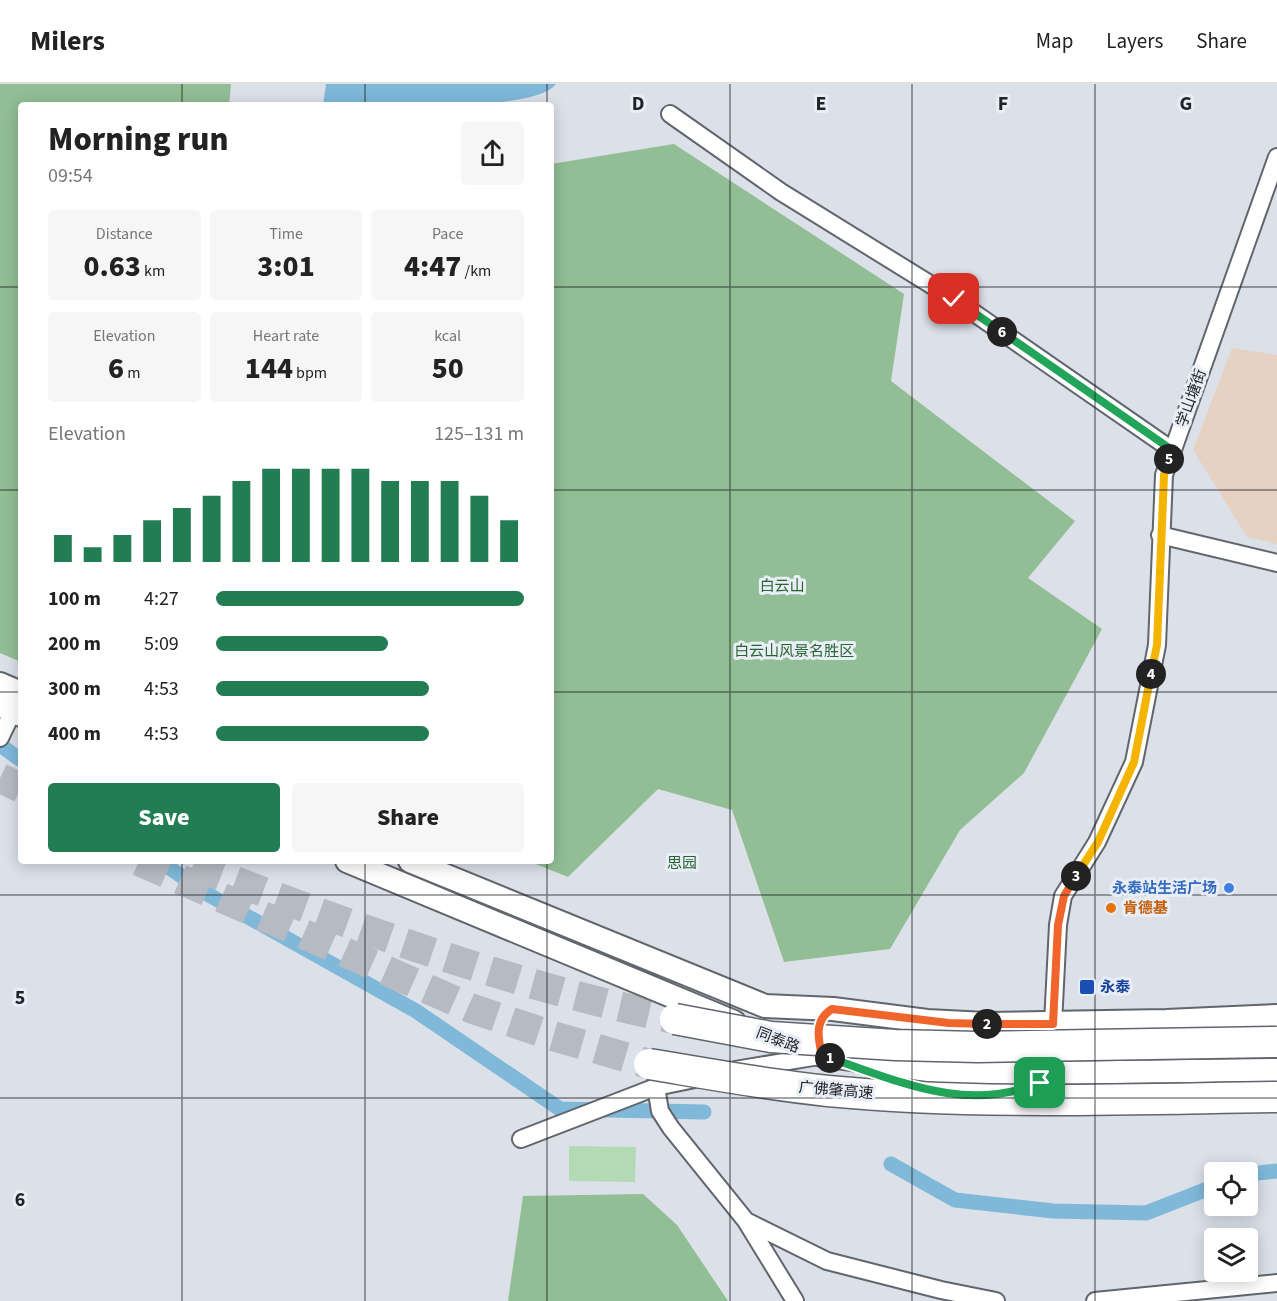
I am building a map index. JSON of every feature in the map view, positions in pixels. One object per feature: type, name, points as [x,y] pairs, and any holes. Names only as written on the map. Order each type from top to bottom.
[{"type":"highway","points":[[675,1019],[761,1036],[895,1045],[978,1047],[1277,1042]]},
{"type":"highway","name":"广佛肇高速","points":[[652,1075],[748,1081],[914,1097],[1003,1100],[1277,1097]]},
{"type":"main road","points":[[0,684],[14,706]]},
{"type":"main road","name":"同泰路","points":[[353,864],[748,1028],[822,1056],[952,1096],[1012,1093],[1060,1073],[1277,1070]]},
{"type":"main road","name":"同泰路","points":[[417,864],[765,1006],[832,1009],[949,1023],[1053,1024],[1277,1016]]},
{"type":"main road","points":[[748,1028],[765,1006],[799,1022],[840,1036],[938,1047],[1128,1042],[1215,1019]]},
{"type":"main road","points":[[822,1056],[818,1039],[819,1025],[825,1014],[832,1009]]},
{"type":"street","points":[[670,114],[781,192],[954,299],[1172,450]]},
{"type":"street","name":"学山塘街","points":[[1053,1024],[1058,925],[1064,896],[1098,842],[1134,762],[1157,645],[1164,475],[1277,157]]},
{"type":"street","points":[[1160,535],[1277,563]]},
{"type":"street","points":[[0,738],[14,706]]},
{"type":"street","points":[[520,1139],[621,1100],[652,1075],[822,1056]]},
{"type":"street","points":[[652,1075],[660,1111],[671,1128],[746,1221],[795,1301]]},
{"type":"street","points":[[746,1221],[827,1261],[941,1290],[996,1301]]},
{"type":"street","points":[[1095,1301],[1277,1282]]},
{"type":"shaded area","points":[[1232,348],[1277,355],[1277,544],[1247,537],[1193,450]]},
{"type":"green space","points":[[0,84],[231,84],[229,102],[18,102],[18,661],[0,653]]},
{"type":"green space","name":"白云山","points":[[674,144],[904,294],[891,381],[1075,521],[1028,578],[1102,629],[1024,773],[960,830],[890,949],[784,962],[732,810],[658,789],[568,877],[536,864],[554,864],[554,164]]},
{"type":"green space","points":[[569,1146],[636,1147],[635,1182],[569,1181]]},
{"type":"green space","points":[[643,1194],[677,1225],[728,1301],[508,1301],[523,1196]]},
{"type":"water","points":[[326,84],[556,84],[541,94],[500,102],[323,102]]},
{"type":"waterway","points":[[0,745],[18,758]]},
{"type":"waterway","points":[[164,864],[202,891],[416,1011],[560,1109],[704,1112]]},
{"type":"waterway","points":[[891,1164],[955,1200],[1053,1211],[1146,1213],[1204,1190]]},
{"type":"waterway","points":[[1258,1173],[1277,1171]]},
{"type":"tunnel","points":[[0,778],[18,787]]},
{"type":"tunnel","points":[[146,864],[473,1009],[553,1036],[649,1064]]},
{"type":"tunnel","points":[[193,865],[372,932],[490,971],[612,1005],[675,1019]]},
{"type":"place","name":"永泰站生活广场","points":[[1229,888]]},
{"type":"place","name":"肯德基","points":[[1111,908]]},
{"type":"place","name":"永泰","points":[[1087,987]]},
{"type":"route","points":[[954,299],[1172,450],[1164,475],[1159,549],[1157,645],[1134,762],[1098,842],[1064,896],[1058,925],[1053,1024],[949,1023],[832,1009],[821,1019],[818,1039],[822,1056],[952,1096],[1004,1094],[1020,1091],[1040,1083]]},
{"type":"park label","name":"白云山风景名胜区","points":[[794,651]]},
{"type":"park label","name":"思园","points":[[682,863]]}]
